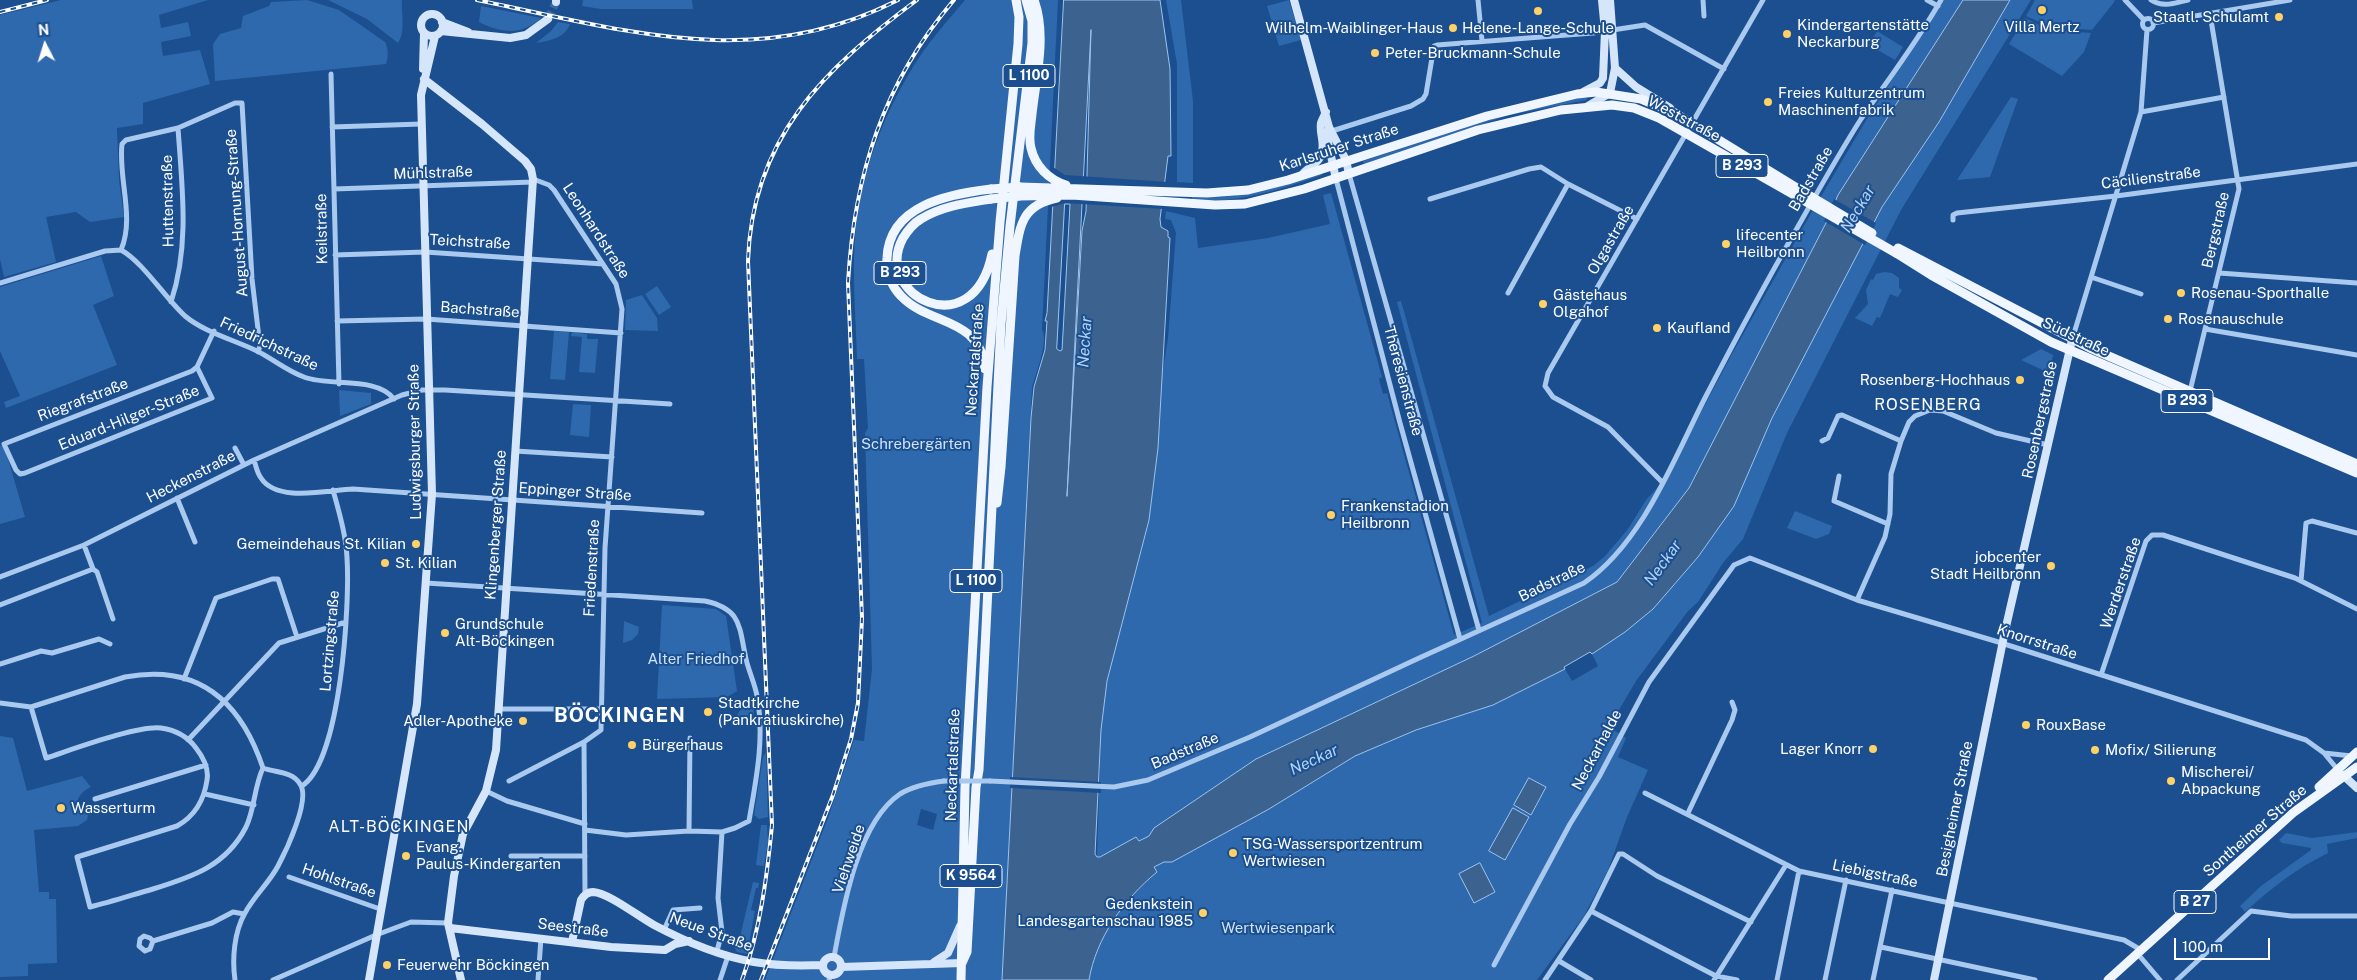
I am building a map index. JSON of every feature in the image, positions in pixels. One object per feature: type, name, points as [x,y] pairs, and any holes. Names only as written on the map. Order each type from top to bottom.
[{"type":"main road","name":"Neckartalstraße","points":[[961,980],[965,787],[986,387],[1018,44],[1019,17],[1016,0]]},
{"type":"main road","name":"Neckartalstraße","points":[[962,963],[967,952],[976,787],[979,770],[991,542],[992,463],[1001,324],[1010,226],[1032,43],[1032,21],[1026,0]]},
{"type":"main road","name":"B 293","points":[[1034,0],[1039,21],[1040,44],[1030,132],[1030,148],[1038,166],[1048,176],[1073,191]]},
{"type":"main road","name":"Karlsruher Straße","points":[[1046,194],[1073,191],[1184,192],[1248,190],[1302,175],[1457,125],[1578,94],[1610,93]]},
{"type":"main road","name":"Weststraße","points":[[1610,93],[1641,99],[1675,113],[1800,194]]},
{"type":"main road","name":"Karlsruher Straße","points":[[1073,191],[1215,206],[1261,201],[1336,179],[1478,130],[1527,116],[1612,104],[1634,108]]},
{"type":"main road","name":"Weststraße","points":[[1634,108],[1659,118],[1800,194]]},
{"type":"main road","points":[[986,387],[985,364],[977,343],[961,328],[920,310],[906,301],[894,288],[887,263],[887,250],[892,236],[900,224],[912,213],[941,198],[991,189],[1020,192]]},
{"type":"main road","name":"Neckartalstraße","points":[[991,542],[1001,467],[1015,256],[1019,230],[1025,217],[1046,194],[1073,191]]},
{"type":"main road","name":"B 293","points":[[1000,222],[988,274],[975,293],[959,302],[938,305],[916,296],[907,287],[902,277],[898,257],[902,241],[912,226],[920,220],[944,208],[1020,192],[1046,194]]},
{"type":"main road","name":"Südstraße","points":[[1800,194],[1897,250],[2008,318],[2069,350],[2357,473]]},
{"type":"main road","name":"Südstraße","points":[[1897,250],[2072,340],[2357,464]]},
{"type":"main road","name":"B 27","points":[[2341,772],[2355,754]]},
{"type":"main road","name":"Sontheimer Straße","points":[[2108,980],[2294,812],[2341,772],[2357,767]]},
{"type":"street","name":"Theresienstraße","points":[[1294,0],[1331,129],[1346,160],[1479,630]]},
{"type":"street","points":[[1478,0],[1482,41]]},
{"type":"street","points":[[1602,0],[1615,68],[1610,93]]},
{"type":"street","points":[[1578,94],[1600,83],[1604,72],[1610,0]]},
{"type":"street","points":[[1703,0],[1704,16]]},
{"type":"street","name":"Olgastraße","points":[[1662,482],[1608,427],[1553,397],[1545,386],[1548,373],[1764,0]]},
{"type":"street","points":[[1927,0],[1938,6]]},
{"type":"street","name":"Badstraße","points":[[944,781],[1114,787],[1148,780],[1250,737],[1584,583],[1598,574],[1610,563],[1633,533],[1662,482],[1730,349],[1822,185],[1860,121],[1941,0]]},
{"type":"street","name":"Rosenbergstraße","points":[[2125,0],[2144,20]]},
{"type":"street","points":[[2151,0],[2158,4],[2166,5],[2188,0]]},
{"type":"street","points":[[2148,30],[2152,28],[2153,23],[2290,0]]},
{"type":"street","name":"Bergstraße","points":[[2190,391],[2239,189],[2210,14]]},
{"type":"street","points":[[472,34],[442,22],[434,15],[423,18],[421,29],[424,34],[472,34],[501,38],[526,36],[548,19]]},
{"type":"street","name":"Rosenbergstraße","points":[[2144,20],[2150,19],[2153,23]]},
{"type":"street","name":"Rosenbergstraße","points":[[2002,643],[2069,350],[2141,112],[2148,30],[2143,26],[2144,20]]},
{"type":"street","points":[[438,34],[442,22]]},
{"type":"street","points":[[1331,129],[1411,106],[1422,99],[1426,94],[1434,46],[1645,25],[1651,26],[1724,69]]},
{"type":"street","name":"Ludwigsburger Straße","points":[[424,34],[424,78]]},
{"type":"street","name":"Ludwigsburger Straße","points":[[369,980],[417,704],[426,583],[432,494],[421,96],[424,78],[438,34]]},
{"type":"street","name":"Weststraße","points":[[1615,68],[1636,87],[1675,113]]},
{"type":"street","points":[[1604,72],[1610,93]]},
{"type":"street","name":"Keilstraße","points":[[331,74],[339,384]]},
{"type":"street","name":"Leonhardstraße","points":[[424,78],[482,124],[525,162],[531,169],[533,180],[549,185],[554,190],[618,289],[622,309]]},
{"type":"street","name":"Weststraße","points":[[1610,93],[1618,102],[1634,108]]},
{"type":"street","name":"Karlsruher Straße","points":[[1588,106],[1610,93]]},
{"type":"street","points":[[2141,112],[2224,97]]},
{"type":"street","name":"August-Hornung-Straße","points":[[178,128],[235,103],[242,103],[252,279],[260,346],[258,352]]},
{"type":"street","points":[[1302,175],[1306,169],[1315,164],[1321,157],[1324,144],[1321,124],[1326,112]]},
{"type":"street","points":[[332,127],[421,124]]},
{"type":"street","points":[[0,283],[105,251],[121,250],[126,227],[121,181],[122,144],[126,140],[178,128]]},
{"type":"street","name":"Huttenstraße","points":[[171,302],[178,282],[183,244],[178,128]]},
{"type":"street","name":"Theresienstraße","points":[[1331,129],[1328,142],[1336,179],[1394,404],[1460,639]]},
{"type":"street","name":"Cäcilienstraße","points":[[1953,220],[1953,215],[1957,212],[2116,196],[2357,164]]},
{"type":"street","points":[[1430,199],[1530,168],[1541,167],[1568,184],[1637,219]]},
{"type":"street","name":"Mühlstraße","points":[[334,189],[533,180]]},
{"type":"street","name":"Klingenberger Straße","points":[[461,980],[449,925],[454,876],[463,834],[486,791],[496,750],[533,180]]},
{"type":"street","points":[[1508,293],[1568,184]]},
{"type":"street","name":"Friedrichstraße","points":[[121,250],[186,317],[304,377],[339,384],[366,385],[380,388],[388,392],[394,399]]},
{"type":"street","name":"Teichstraße","points":[[335,255],[425,252],[602,264]]},
{"type":"street","points":[[2219,273],[2357,283]]},
{"type":"street","points":[[2091,277],[2142,294]]},
{"type":"street","name":"Friedenstraße","points":[[584,742],[601,730],[603,594],[622,309]]},
{"type":"street","name":"Bachstraße","points":[[337,321],[426,319],[621,333]]},
{"type":"street","points":[[2205,329],[2357,355]]},
{"type":"street","name":"Eduard-Hilger-Straße","points":[[16,470],[20,474],[25,473],[212,398],[197,367],[214,331]]},
{"type":"street","name":"Riegrafstraße","points":[[16,470],[4,444],[175,378],[197,367]]},
{"type":"street","points":[[394,399],[428,390],[670,404]]},
{"type":"street","name":"Heckenstraße","points":[[0,577],[84,545],[254,460],[394,399]]},
{"type":"street","points":[[1857,600],[1888,524],[1890,474],[1901,441],[1912,418],[1930,410],[1943,411],[2003,436],[2048,446]]},
{"type":"street","points":[[1822,441],[1828,438],[1838,416],[1842,415],[1901,441]]},
{"type":"street","points":[[235,448],[244,465]]},
{"type":"street","points":[[515,451],[612,457]]},
{"type":"street","name":"Eppinger Straße","points":[[254,460],[260,478],[270,487],[282,492],[297,493],[353,489],[702,513]]},
{"type":"street","points":[[1839,476],[1834,501],[1888,524]]},
{"type":"street","name":"Lortzingstraße","points":[[302,786],[310,782],[316,773],[328,734],[342,672],[346,622],[347,557],[345,536],[333,490]]},
{"type":"street","points":[[177,498],[195,542]]},
{"type":"street","points":[[2301,581],[2306,523],[2312,522],[2357,533]]},
{"type":"street","name":"Werderstraße","points":[[2101,676],[2146,541],[2150,536],[2163,535],[2301,581],[2357,609]]},
{"type":"street","points":[[84,545],[94,570],[97,572],[114,619]]},
{"type":"street","name":"Knorrstraße","points":[[1742,560],[1750,558],[1857,600],[2002,643],[2306,740],[2324,753],[2341,772]]},
{"type":"street","name":"Neckarhalde","points":[[1494,965],[1570,824],[1600,777],[1649,682],[1701,607],[1734,565],[1742,560]]},
{"type":"street","points":[[0,605],[94,570]]},
{"type":"street","points":[[184,679],[216,598],[272,579],[278,579],[297,637]]},
{"type":"street","points":[[426,583],[704,601],[715,603],[732,612],[738,620],[757,695],[761,732],[749,821],[722,832],[689,831],[626,835],[585,830]]},
{"type":"street","points":[[188,740],[279,643],[346,622]]},
{"type":"street","points":[[0,664],[41,651],[52,653],[99,639],[110,644]]},
{"type":"street","name":"Besigheimer Straße","points":[[1934,980],[2002,643]]},
{"type":"street","points":[[0,703],[31,707],[125,677],[141,674],[158,673],[184,679],[206,687],[232,707],[247,729],[263,768],[257,781],[254,804],[246,826],[226,856],[210,868],[181,880],[90,907],[77,857],[177,826],[194,814],[205,794],[208,776],[206,765],[198,751],[188,740],[173,731],[159,728],[142,729],[46,758],[31,707]]},
{"type":"street","points":[[1688,813],[1732,720],[1735,710],[1732,702]]},
{"type":"street","points":[[498,709],[601,709]]},
{"type":"street","points":[[689,831],[690,738]]},
{"type":"street","points":[[509,781],[584,742],[585,895],[581,900],[572,942]]},
{"type":"street","name":"Knorrstraße","points":[[2324,753],[2355,754]]},
{"type":"street","points":[[95,799],[206,765]]},
{"type":"street","points":[[235,980],[233,966],[235,945],[244,914],[278,866],[297,822],[303,801],[302,786],[291,775],[263,768]]},
{"type":"street","points":[[2341,772],[2357,788]]},
{"type":"street","name":"Viehweide","points":[[834,957],[853,878],[873,824],[886,806],[901,793],[915,787],[944,781]]},
{"type":"street","points":[[486,791],[507,801],[585,824]]},
{"type":"street","name":"Liebigstraße","points":[[1645,793],[1774,856],[1786,866],[2124,940],[2139,951]]},
{"type":"street","points":[[205,794],[254,804]]},
{"type":"street","points":[[717,951],[722,932],[718,898],[722,832]]},
{"type":"street","points":[[1545,980],[1591,911],[1619,854],[1668,882],[1751,922]]},
{"type":"street","points":[[511,856],[584,856]]},
{"type":"street","points":[[1715,978],[1786,866]]},
{"type":"street","points":[[1777,980],[1799,870]]},
{"type":"street","name":"Hohlstraße","points":[[289,877],[380,909]]},
{"type":"street","points":[[1825,980],[1846,880]]},
{"type":"street","points":[[1873,980],[1892,890]]},
{"type":"street","name":"Neue Straße","points":[[585,895],[598,893],[664,930],[728,956],[754,962],[790,966],[823,965]]},
{"type":"street","points":[[664,930],[672,910],[700,908]]},
{"type":"street","points":[[1591,911],[1715,978],[1737,980]]},
{"type":"street","points":[[2176,980],[2251,911],[2291,916],[2357,916]]},
{"type":"street","points":[[152,942],[212,923],[233,912],[244,914]]},
{"type":"street","points":[[273,980],[376,935],[411,922],[449,925]]},
{"type":"street","points":[[930,964],[948,953],[961,924]]},
{"type":"street","name":"Seestraße","points":[[449,925],[572,942],[665,950],[676,944],[691,941]]},
{"type":"street","points":[[538,980],[541,938]]},
{"type":"street","points":[[1880,947],[2034,980]]},
{"type":"street","points":[[2139,951],[2160,980]]},
{"type":"street","points":[[720,980],[728,956]]},
{"type":"street","points":[[834,957],[839,961],[841,967],[837,973],[830,977],[825,972],[823,965],[828,958],[834,957]]},
{"type":"street","points":[[1559,961],[1591,980]]},
{"type":"street","points":[[841,967],[962,963]]},
{"type":"green space","points":[[61,0],[208,0],[159,15],[161,28],[188,22],[191,36],[161,42],[163,56],[200,50],[210,84],[143,103],[143,124],[117,128],[119,180],[124,217],[90,222],[76,212],[46,217],[56,262],[4,277],[0,259],[0,15]]},
{"type":"green space","points":[[307,0],[339,10],[385,42],[388,52],[386,64],[215,81],[213,44],[220,34],[241,28],[243,16],[269,6],[271,2]]},
{"type":"green space","points":[[328,0],[402,0],[403,28],[398,43],[367,19]]},
{"type":"green space","points":[[583,0],[692,0],[693,9],[601,9],[582,6]]},
{"type":"green space","name":"Schrebergärten","points":[[965,0],[1058,0],[1042,329],[1044,342],[1032,388],[1002,980],[765,980],[828,818],[854,740],[864,741],[872,669],[865,433],[868,428],[864,359],[857,359],[854,298],[855,237],[862,190],[885,120],[907,76],[936,35]],"holes":[[[921,809],[937,814],[933,830],[917,825]]]},
{"type":"green space","points":[[1166,0],[1181,0],[1193,101],[1193,183],[1177,182],[1177,64]]},
{"type":"green space","points":[[1289,0],[1301,40],[1279,46],[1267,6]]},
{"type":"green space","points":[[1943,0],[1963,0],[1838,195],[1826,223],[1689,488],[1617,582],[1474,656],[1256,759],[1154,828],[1149,836],[1139,842],[1136,837],[1097,857],[1101,730],[1107,681],[1149,520],[1158,448],[1162,376],[1168,338],[1176,233],[1171,220],[1165,219],[1166,211],[1195,218],[1198,248],[1268,238],[1330,224],[1323,195],[1331,193],[1382,377],[1379,379],[1383,394],[1387,393],[1454,635],[1482,623],[1397,302],[1401,301],[1489,616],[1593,566],[1605,556],[1628,529],[1646,500],[1666,478],[1732,354],[1810,215],[1865,122]]},
{"type":"green space","name":"Wertwiesenpark","points":[[2010,0],[2031,0],[1901,210],[1787,433],[1743,539],[1723,563],[1698,602],[1688,611],[1636,681],[1609,727],[1626,738],[1618,757],[1648,770],[1627,817],[1608,870],[1584,916],[1537,980],[1089,980],[1098,949],[1113,920],[1133,894],[1157,872],[1154,867],[1164,862],[1172,862],[1269,809],[1355,756],[1416,730],[1493,705],[1565,669],[1572,681],[1598,666],[1592,654],[1625,632],[1653,609],[1698,557],[1734,506],[1772,418],[1882,207],[1939,122]]},
{"type":"green space","points":[[2035,0],[2115,1],[2092,30],[2051,27],[2026,16]]},
{"type":"green space","points":[[481,6],[541,18],[534,24],[519,30],[495,29],[479,22]]},
{"type":"green space","points":[[2025,18],[2050,30],[2091,33],[2084,52],[2062,76],[2009,44]]},
{"type":"green space","points":[[558,22],[570,24],[568,29],[560,36],[551,40],[536,43],[551,31]]},
{"type":"green space","points":[[1877,31],[1903,47],[1895,60],[1869,45]]},
{"type":"green space","points":[[1586,96],[1587,100],[1509,115],[1364,164],[1363,161],[1508,114]]},
{"type":"green space","points":[[2011,97],[2018,99],[1990,177],[1957,180]]},
{"type":"green space","points":[[1321,173],[1322,175],[1306,181],[1258,195],[1225,200],[1192,200],[1192,197],[1226,196],[1258,191]]},
{"type":"green space","points":[[101,256],[114,296],[93,305],[117,365],[6,408],[4,402],[20,396],[0,351],[0,287]]},
{"type":"green space","points":[[1892,273],[1899,278],[1899,288],[1902,290],[1898,297],[1890,294],[1880,318],[1877,317],[1872,326],[1855,318],[1868,304],[1866,290],[1871,279],[1873,280],[1876,274]]},
{"type":"green space","points":[[657,286],[671,307],[659,315],[645,294]]},
{"type":"green space","points":[[642,295],[657,318],[658,331],[625,330],[626,300]]},
{"type":"green space","points":[[554,331],[569,332],[565,380],[550,379]]},
{"type":"green space","points":[[572,332],[587,334],[587,339],[598,339],[595,373],[579,372],[582,337],[571,336]]},
{"type":"green space","points":[[2041,349],[2053,355],[2049,373],[2021,360]]},
{"type":"green space","points":[[339,390],[371,393],[371,404],[340,416]]},
{"type":"green space","points":[[573,404],[591,405],[589,437],[570,435]]},
{"type":"green space","points":[[4,445],[25,517],[0,524],[0,446]]},
{"type":"green space","points":[[1795,511],[1832,526],[1829,534],[1816,539],[1787,528]]},
{"type":"green space","name":"Alter Friedhof","points":[[662,605],[716,609],[726,616],[737,691],[727,697],[657,699]]},
{"type":"green space","points":[[624,621],[639,627],[638,634],[632,640],[623,643]]},
{"type":"green space","points":[[748,696],[752,696],[755,724],[735,719]]},
{"type":"green space","points":[[0,736],[13,738],[27,791],[82,776],[91,787],[81,794],[77,802],[80,809],[89,812],[87,820],[78,826],[34,830],[39,892],[49,892],[49,899],[56,899],[57,963],[28,964],[28,976],[0,977]]},
{"type":"green space","points":[[766,752],[768,817],[759,819],[754,815],[763,757]]},
{"type":"green space","points":[[761,825],[767,825],[768,842],[764,866],[756,865]]},
{"type":"green space","points":[[2357,832],[2357,838],[2327,844],[2328,853],[2305,865],[2264,895],[2245,912],[2240,906],[2261,886],[2311,850],[2311,848],[2282,843],[2279,840],[2286,833],[2312,838]]},
{"type":"green space","points":[[753,882],[759,883],[751,910],[755,911],[747,954],[737,952],[731,941],[739,941]]},
{"type":"water","name":"Neckar","points":[[1064,0],[1160,0],[1170,69],[1171,156],[1168,156],[1160,219],[1161,227],[1168,231],[1168,237],[1170,238],[1158,448],[1149,520],[1107,681],[1101,730],[1095,854],[1097,857],[1100,857],[1136,837],[1139,841],[1149,836],[1154,828],[1256,759],[1474,656],[1617,582],[1689,488],[1826,223],[1838,195],[1963,0],[2010,0],[1939,122],[1882,207],[1772,418],[1734,506],[1698,557],[1653,609],[1625,632],[1592,654],[1590,652],[1564,667],[1565,669],[1493,705],[1416,730],[1355,756],[1269,809],[1172,862],[1164,862],[1154,867],[1157,872],[1133,894],[1113,920],[1098,949],[1089,980],[1002,980],[1031,418],[1034,387],[1045,350],[1047,321],[1045,321],[1047,313]],"holes":[[[1091,30],[1086,211],[1082,231],[1067,496]],[[1065,204],[1070,204],[1062,350],[1060,351],[1057,349]]]},
{"type":"water","points":[[1529,778],[1546,787],[1531,815],[1514,805]]},
{"type":"water","points":[[1513,808],[1529,817],[1505,860],[1489,851]]},
{"type":"water","points":[[1480,863],[1495,892],[1474,903],[1459,874]]},
{"type":"pier","points":[[1053,167],[1065,175],[1168,182],[1163,209],[1065,203],[1051,207]]},
{"type":"pier","points":[[1834,199],[1876,223],[1865,245],[1824,221]]},
{"type":"pier","points":[[1010,777],[1101,782],[1101,793],[1010,788]]},
{"type":"tunnel","points":[[548,19],[556,2]]},
{"type":"railway","points":[[0,12],[47,0]]},
{"type":"railway","points":[[477,0],[637,32],[689,39],[741,40],[793,35],[845,22],[898,0]]},
{"type":"railway","points":[[742,980],[754,942],[762,904],[772,825],[748,261],[753,217],[763,178],[779,143],[799,110],[824,80],[852,53],[917,0]]},
{"type":"railway","points":[[761,980],[833,795],[851,739],[858,703],[862,618],[848,283],[851,243],[857,205],[865,168],[891,98],[908,64],[929,32],[954,0]]},
{"type":"place","name":"Villa Mertz","points":[[2042,10]]},
{"type":"place","name":"Helene-Lange-Schule","points":[[1538,11]]},
{"type":"place","name":"Staatl. Schulamt","points":[[2279,17]]},
{"type":"place","name":"Wilhelm-Waiblinger-Haus","points":[[1453,28]]},
{"type":"place","name":"Kindergartenstätte Neckarburg","points":[[1787,34]]},
{"type":"place","name":"Peter-Bruckmann-Schule","points":[[1375,53]]},
{"type":"place","name":"Freies Kulturzentrum Maschinenfabrik","points":[[1768,102]]},
{"type":"place","name":"lifecenter Heilbronn","points":[[1726,244]]},
{"type":"place","name":"Rosenau-Sporthalle","points":[[2181,293]]},
{"type":"place","name":"Gästehaus Olgahof","points":[[1543,304]]},
{"type":"place","name":"Rosenauschule","points":[[2168,319]]},
{"type":"place","name":"Kaufland","points":[[1657,328]]},
{"type":"place","name":"Rosenberg-Hochhaus","points":[[2020,380]]},
{"type":"place","name":"Frankenstadion Heilbronn","points":[[1331,515]]},
{"type":"place","name":"Gemeindehaus St. Kilian","points":[[416,544]]},
{"type":"place","name":"St. Kilian","points":[[385,563]]},
{"type":"place","name":"jobcenter Stadt Heilbronn","points":[[2051,566]]},
{"type":"place","name":"Grundschule Alt-Böckingen","points":[[445,633]]},
{"type":"place","name":"Stadtkirche (Pankratiuskirche)","points":[[708,712]]},
{"type":"place","name":"Adler-Apotheke","points":[[523,721]]},
{"type":"place","name":"RouxBase","points":[[2026,725]]},
{"type":"place","name":"Bürgerhaus","points":[[632,745]]},
{"type":"place","name":"Lager Knorr","points":[[1873,749]]},
{"type":"place","name":"Mofix/ Silierung","points":[[2095,750]]},
{"type":"place","name":"Mischerei/ Abpackung","points":[[2171,781]]},
{"type":"place","name":"Wasserturm","points":[[61,808]]},
{"type":"place","name":"TSG-Wassersportzentrum Wertwiesen","points":[[1233,853]]},
{"type":"place","name":"Evang. Paulus-Kindergarten","points":[[406,856]]},
{"type":"place","name":"Gedenkstein Landesgartenschau 1985","points":[[1203,913]]},
{"type":"place","name":"Feuerwehr Böckingen","points":[[387,965]]},
{"type":"district","name":"ROSENBERG","points":[[1928,405]]},
{"type":"district","name":"BÖCKINGEN","points":[[620,716]]},
{"type":"district","name":"ALT-BÖCKINGEN","points":[[399,827]]}]
